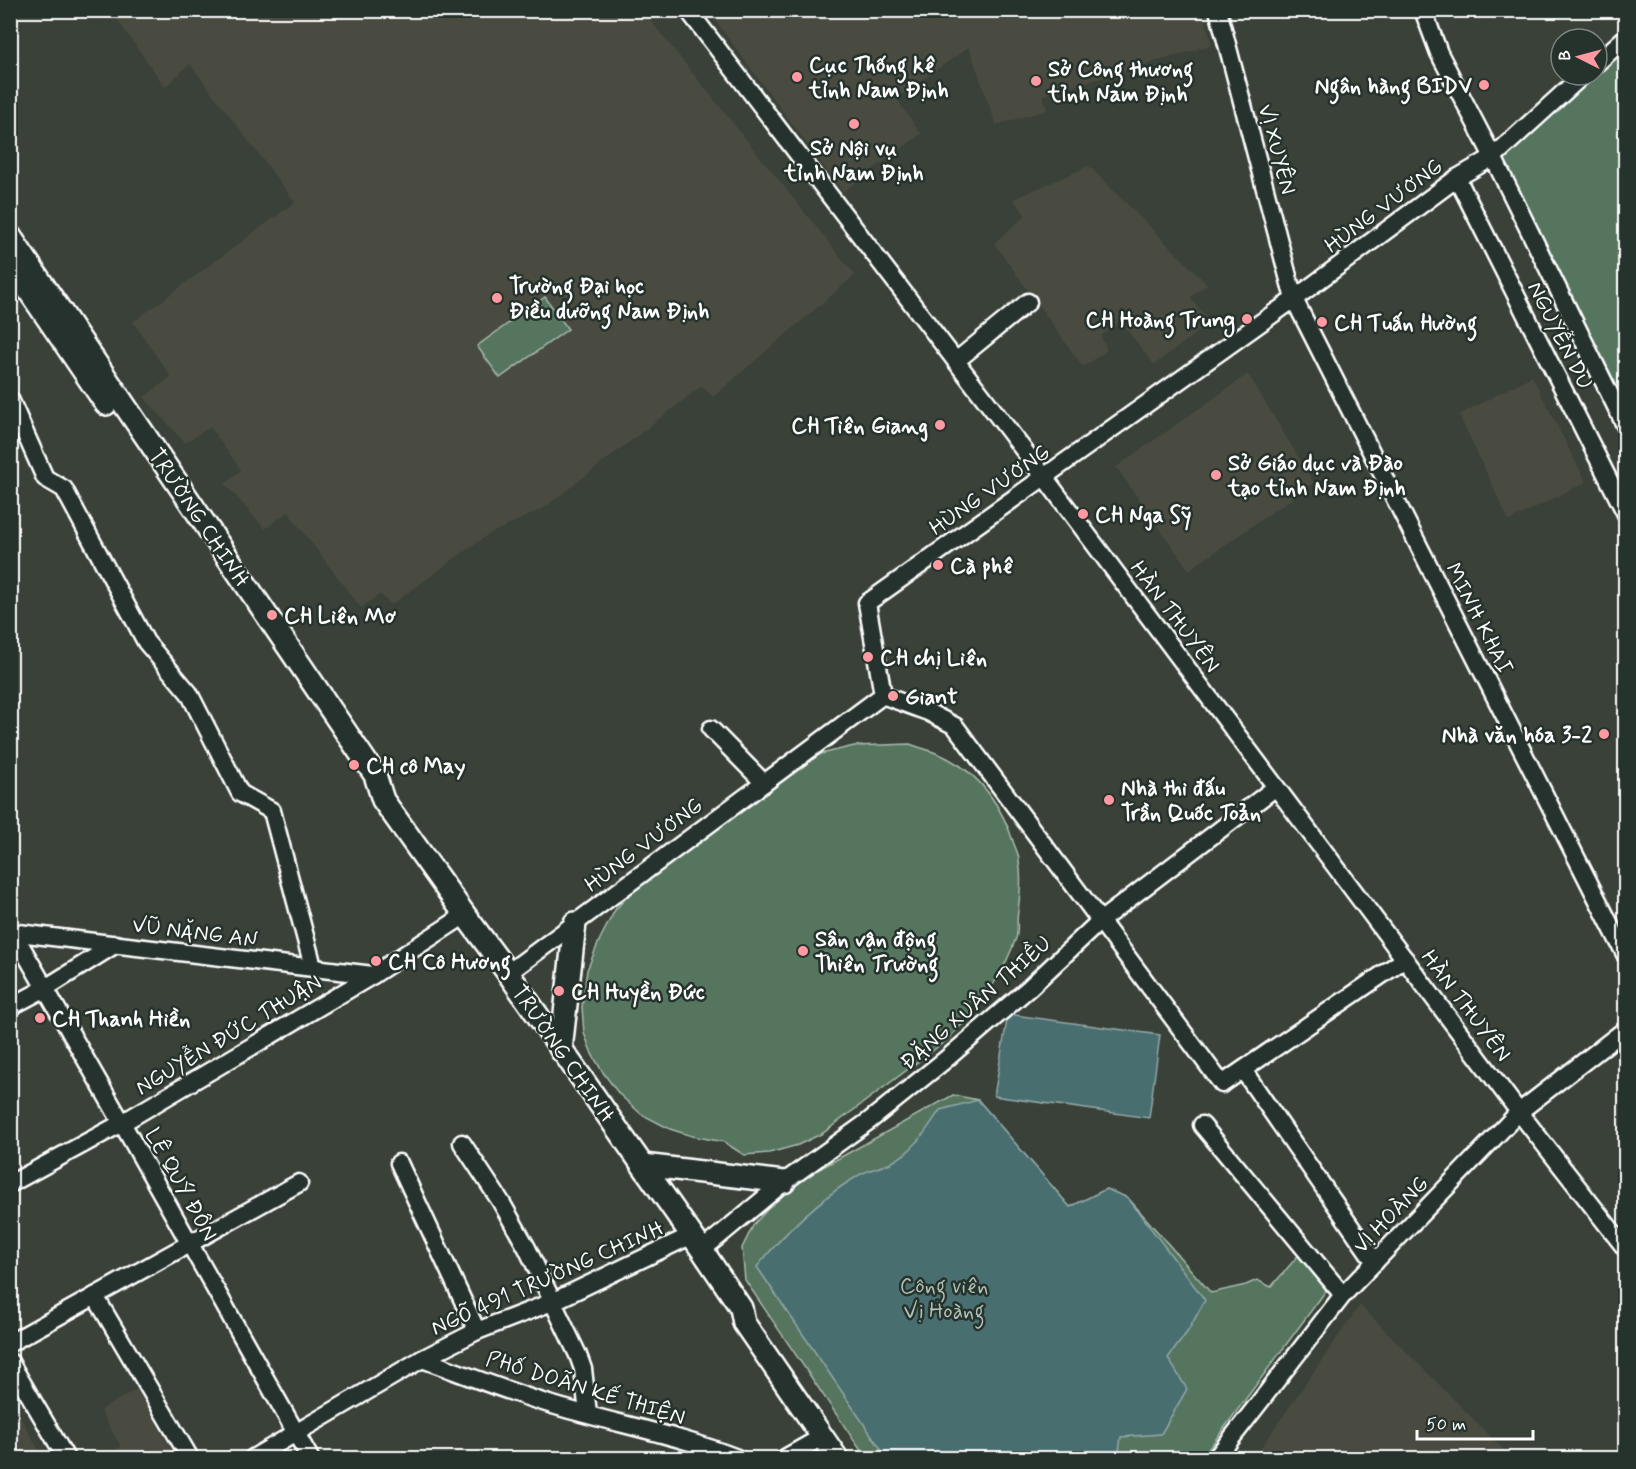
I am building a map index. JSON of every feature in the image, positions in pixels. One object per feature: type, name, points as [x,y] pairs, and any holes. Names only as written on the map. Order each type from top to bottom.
[{"type":"main road","name":"TRƯỜNG CHINH","points":[[10,236],[375,776],[383,800],[508,973],[697,1243],[741,1308],[744,1323],[837,1458]]},
{"type":"main road","name":"TRƯỜNG CHINH","points":[[11,266],[366,788],[383,800]]},
{"type":"main road","points":[[561,1050],[575,923]]},
{"type":"main road","points":[[643,1165],[784,1182]]},
{"type":"main road","name":"TRƯỜNG CHINH","points":[[741,1308],[753,1315],[853,1458]]},
{"type":"street","name":"HÀN THUYÊN","points":[[688,10],[1045,478],[1519,1112],[1626,1250]]},
{"type":"street","name":"VỊ XUYÊN","points":[[1218,10],[1294,299]]},
{"type":"street","name":"NGUYỄN DU","points":[[1423,10],[1439,53],[1626,427]]},
{"type":"street","points":[[1609,52],[1626,36]]},
{"type":"street","name":"HÙNG VƯƠNG","points":[[508,973],[883,695],[867,603],[1294,299],[1457,178],[1493,158],[1570,87]]},
{"type":"street","name":"NGUYỄN DU","points":[[1457,178],[1626,514]]},
{"type":"street","name":"MINH KHAI","points":[[1294,299],[1626,956]]},
{"type":"street","points":[[956,361],[1028,302]]},
{"type":"street","points":[[10,399],[45,477],[64,489],[146,642],[189,693],[240,793],[272,811],[311,959],[311,967]]},
{"type":"street","points":[[882,695],[928,712],[956,726],[1222,1084],[1405,960]]},
{"type":"street","points":[[711,729],[764,783]]},
{"type":"street","name":"ĐẶNG XUÂN THIỀU","points":[[697,1243],[869,1122],[1029,988],[1100,921],[1276,787]]},
{"type":"street","name":"NGUYỄN ĐỨC THUẬN","points":[[10,1184],[122,1123],[373,975],[465,915]]},
{"type":"street","name":"VŨ NĂNG AN","points":[[12,932],[373,975]]},
{"type":"street","name":"LÊ QUÝ ĐÔN","points":[[12,932],[310,1458]]},
{"type":"street","points":[[10,1007],[116,944]]},
{"type":"street","name":"VỊ HOÀNG","points":[[1216,1458],[1343,1295],[1519,1112],[1626,1029]]},
{"type":"street","points":[[1243,1070],[1375,1262]]},
{"type":"street","points":[[1202,1125],[1343,1295]]},
{"type":"street","points":[[462,1143],[501,1202],[552,1302],[583,1369],[588,1414]]},
{"type":"street","points":[[399,1162],[477,1331]]},
{"type":"street","points":[[10,1342],[299,1183]]},
{"type":"street","name":"NGÕ 491 TRƯỜNG CHINH","points":[[253,1458],[422,1359],[477,1331],[697,1243]]},
{"type":"street","points":[[95,1296],[190,1458]]},
{"type":"street","name":"PHỐ DOÃN KẾ THIỆN","points":[[422,1359],[555,1406],[671,1436],[737,1458]]},
{"type":"street","points":[[10,1362],[66,1458]]},
{"type":"street","points":[[785,1458],[822,1437]]},
{"type":"shaded area","name":"Trường Đại học Điều dưỡng Nam Định","points":[[111,11],[643,11],[855,275],[713,397],[702,386],[544,508],[486,536],[391,605],[380,594],[361,608],[288,512],[265,529],[225,484],[241,470],[210,427],[185,443],[144,397],[171,377],[133,322],[295,202],[190,64],[165,87]]},
{"type":"shaded area","points":[[708,11],[1203,11],[1212,45],[1043,95],[1047,110],[996,125],[969,47],[896,98],[921,134],[843,192]]},
{"type":"shaded area","points":[[1089,166],[1207,284],[1190,298],[1211,322],[1154,365],[1121,322],[1101,336],[1107,350],[1083,367],[994,243],[1026,215],[1013,199]]},
{"type":"shaded area","name":"Sở Giáo dục và Đào tạo tỉnh Nam Định","points":[[1248,374],[1314,483],[1189,570],[1116,467]]},
{"type":"shaded area","points":[[1532,376],[1586,482],[1509,521],[1459,415]]},
{"type":"shaded area","points":[[1360,1305],[1512,1458],[1254,1458]]},
{"type":"shaded area","points":[[137,1389],[176,1458],[103,1458],[121,1447],[100,1410]]},
{"type":"shaded area","points":[[11,1400],[43,1458],[11,1458]]},
{"type":"green space","points":[[1625,37],[1625,427],[1493,157],[1570,87],[1609,87],[1609,52]]},
{"type":"green space","points":[[545,297],[568,329],[500,378],[477,346]]},
{"type":"green space","name":"Sân vận động Thiên Trường","points":[[910,744],[949,759],[961,766],[981,784],[1004,818],[1018,854],[1021,880],[1017,935],[1004,967],[988,993],[947,1040],[823,1133],[798,1145],[769,1153],[744,1155],[724,1142],[670,1129],[641,1114],[619,1094],[602,1071],[584,1033],[582,1007],[587,970],[615,910],[641,881],[795,769],[821,754],[854,746]]},
{"type":"green space","name":"Công viên Vị Hoàng","points":[[953,1095],[978,1100],[1070,1207],[1106,1189],[1128,1198],[1211,1293],[1246,1285],[1257,1280],[1271,1287],[1303,1250],[1328,1288],[1202,1458],[866,1458],[745,1280],[742,1248],[754,1224],[781,1195],[805,1177]]},
{"type":"water","points":[[1008,1014],[1160,1035],[1149,1118],[994,1096]]},
{"type":"water","name":"Công viên Vị Hoàng","points":[[978,1100],[1070,1207],[1106,1189],[1128,1198],[1205,1300],[1188,1331],[1168,1358],[1187,1389],[1161,1434],[1121,1437],[1118,1458],[887,1458],[757,1267],[790,1230],[828,1196],[860,1174],[889,1163],[908,1151],[940,1110]]},
{"type":"place","name":"Cục Thống kê tỉnh Nam Định","points":[[797,77]]},
{"type":"place","name":"Sở Công thương tỉnh Nam Định","points":[[1036,81]]},
{"type":"place","name":"Ngân hàng BIDV","points":[[1484,85]]},
{"type":"place","name":"Sở Nội vụ tỉnh Nam Định","points":[[854,124]]},
{"type":"place","name":"Trường Đại học Điều dưỡng Nam Định","points":[[497,298]]},
{"type":"place","name":"CH Hoàng Trung","points":[[1247,319]]},
{"type":"place","name":"CH Tuấn Hường","points":[[1322,322]]},
{"type":"place","name":"CH Tiên Giang","points":[[940,425]]},
{"type":"place","name":"Sở Giáo dục và Đào tạo tỉnh Nam Định","points":[[1216,475]]},
{"type":"place","name":"CH Nga Sỹ","points":[[1083,514]]},
{"type":"place","name":"Cà phê","points":[[938,565]]},
{"type":"place","name":"CH Liên Mơ","points":[[272,615]]},
{"type":"place","name":"CH chị Liên","points":[[868,657]]},
{"type":"place","name":"Giant","points":[[893,696]]},
{"type":"place","name":"Nhà văn hóa 3-2","points":[[1604,734]]},
{"type":"place","name":"CH cô May","points":[[354,765]]},
{"type":"place","name":"Nhà thi đấu Trần Quốc Toản","points":[[1109,800]]},
{"type":"place","name":"Sân vận động Thiên Trường","points":[[803,951]]},
{"type":"place","name":"CH Cô Hương","points":[[376,961]]},
{"type":"place","name":"CH Huyền Đức","points":[[559,991]]},
{"type":"place","name":"CH Thanh Hiền","points":[[40,1018]]}]
